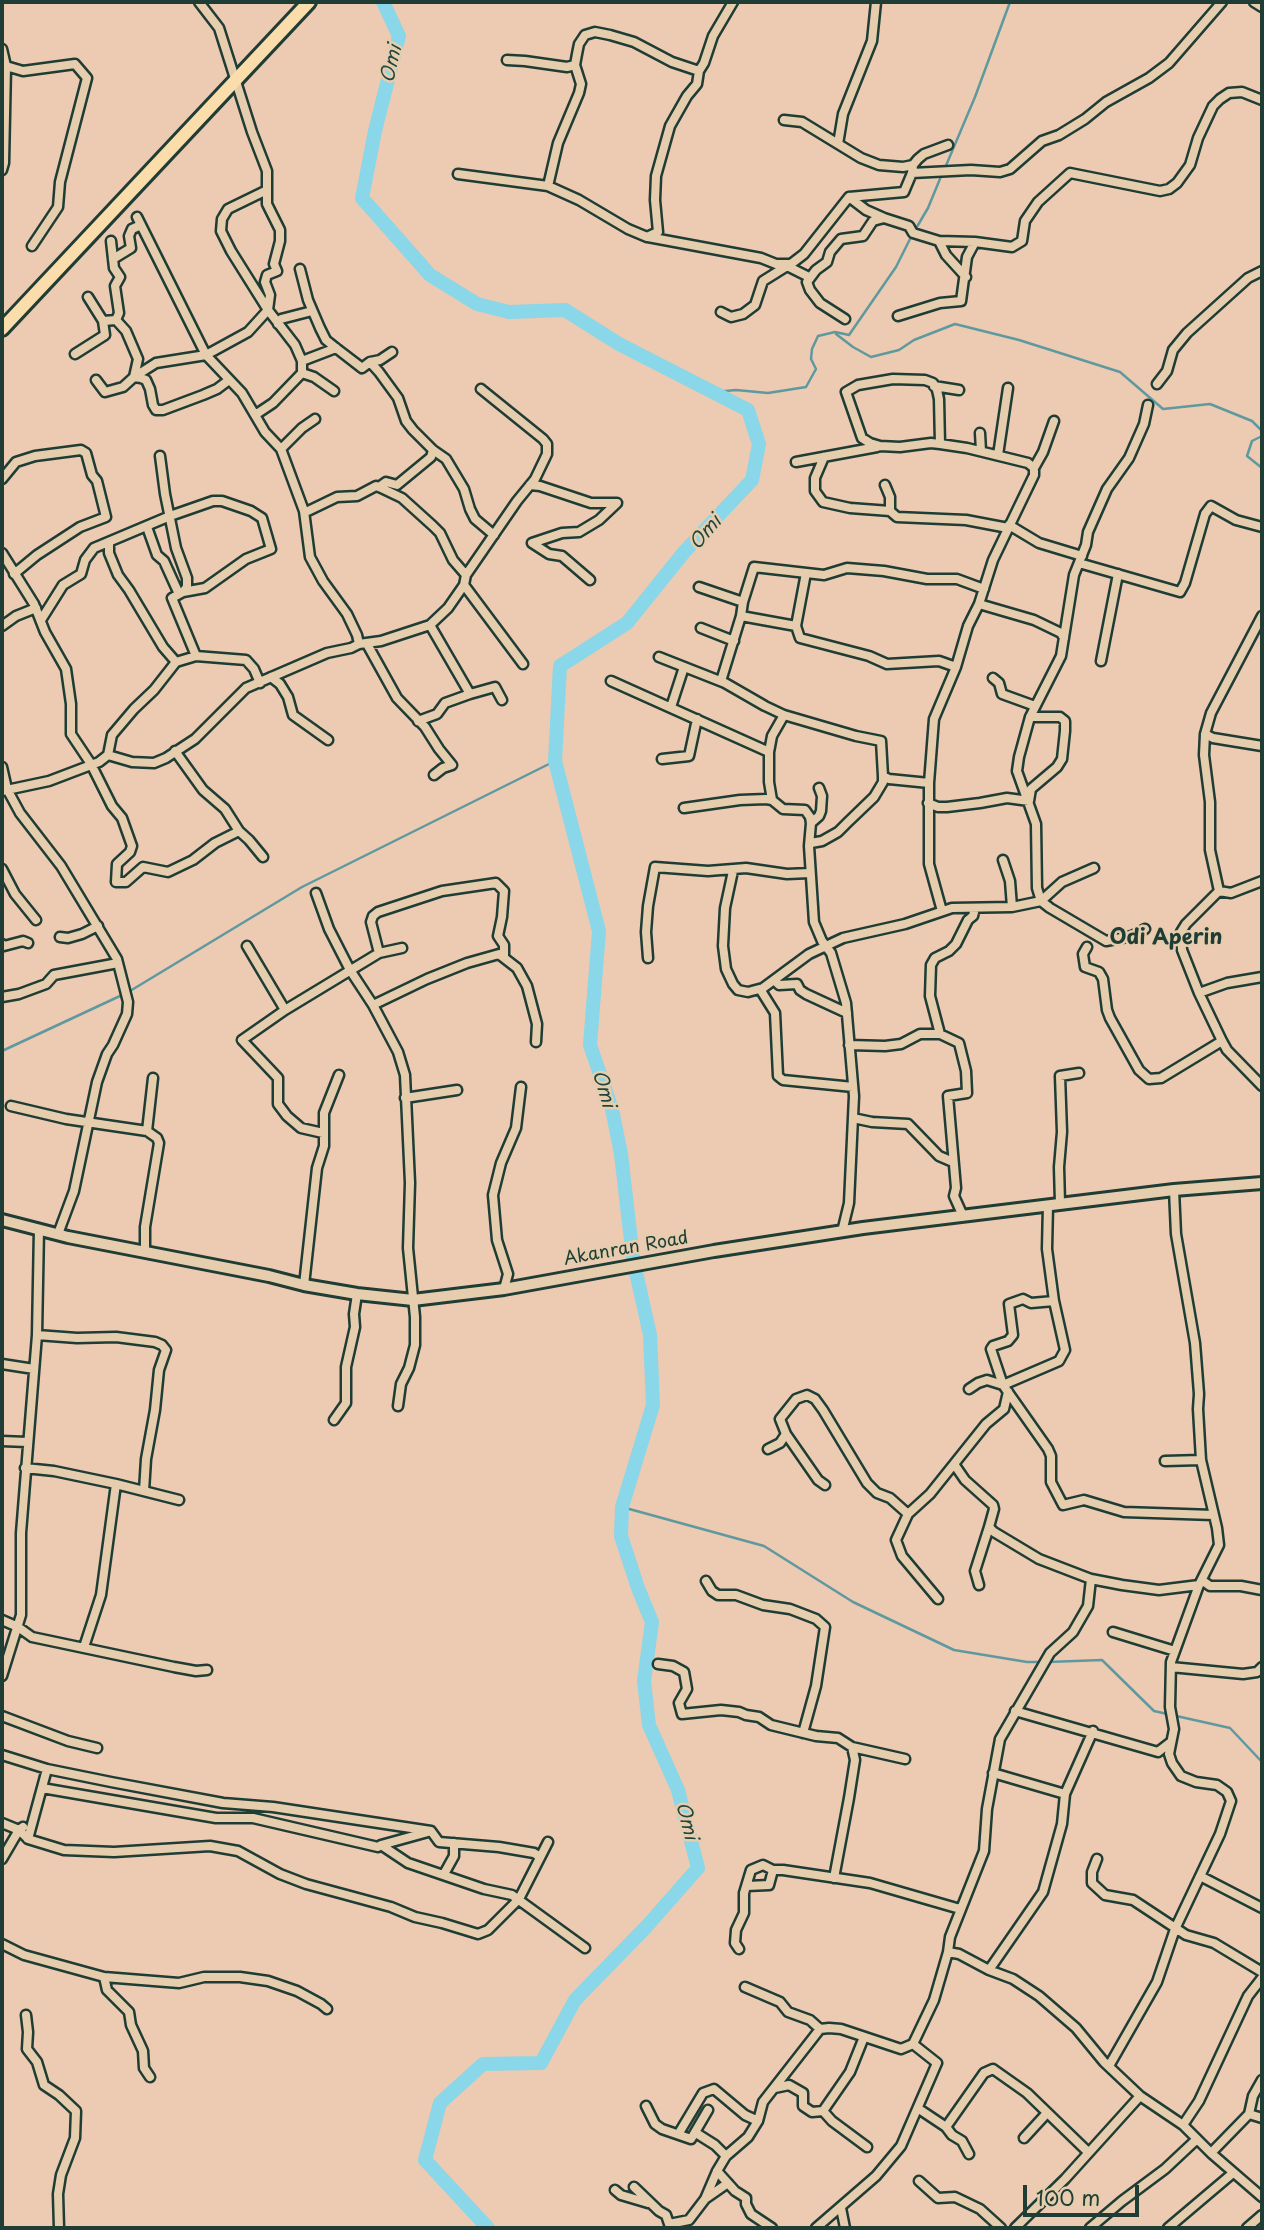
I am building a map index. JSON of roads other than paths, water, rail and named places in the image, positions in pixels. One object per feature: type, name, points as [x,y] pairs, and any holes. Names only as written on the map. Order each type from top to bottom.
[{"type":"highway","points":[[2,329],[309,2]]},
{"type":"main road","name":"Akanran Road","points":[[2,1220],[304,1285],[413,1300],[504,1289],[714,1251],[842,1232],[1060,1203],[1262,1183]]},
{"type":"street","points":[[96,380],[105,392],[123,387],[134,376],[156,363],[206,355],[248,332],[268,310],[270,295],[265,282],[267,275],[276,271],[274,264],[280,230],[267,204],[267,171],[219,28],[199,2]]},
{"type":"street","points":[[647,237],[658,232],[656,176],[670,126],[697,84],[699,71],[713,36],[733,2]]},
{"type":"street","points":[[838,144],[844,114],[872,41],[876,2]]},
{"type":"street","points":[[784,120],[802,122],[861,158],[878,165],[1000,172],[1010,169],[1042,141],[1059,135],[1106,102],[1170,63],[1222,2]]},
{"type":"street","points":[[1254,2],[1262,7]]},
{"type":"street","points":[[548,186],[558,143],[579,93],[580,84],[575,65],[579,44],[585,35],[595,32],[634,42],[672,62],[699,71]]},
{"type":"street","points":[[2,48],[6,66],[2,170]]},
{"type":"street","points":[[507,61],[567,67],[575,65]]},
{"type":"street","points":[[6,66],[23,71],[75,64],[87,78],[60,182],[58,208],[32,246]]},
{"type":"street","points":[[849,197],[866,210],[909,226],[913,233],[939,241],[1012,247],[1022,241],[1025,220],[1038,202],[1070,173],[1160,191],[1169,189],[1177,183],[1189,165],[1213,106],[1220,99],[1229,93],[1242,92],[1262,100]]},
{"type":"street","points":[[721,313],[732,317],[743,314],[755,305],[763,281],[804,254],[849,197],[904,192],[913,169],[925,154],[948,145]]},
{"type":"street","points":[[458,174],[548,186],[647,237],[761,258],[776,264],[789,265],[809,277]]},
{"type":"street","points":[[255,415],[273,403],[302,373],[302,361],[295,345],[268,310],[221,232],[222,219],[228,209],[267,190]]},
{"type":"street","points":[[845,319],[820,303],[807,285],[809,277],[827,262],[830,252],[841,239],[863,236],[873,221],[884,218]]},
{"type":"street","points":[[114,259],[131,248],[128,236],[139,221],[206,355],[242,393],[265,432],[281,449],[304,511],[310,557],[323,581],[347,614],[357,635],[397,698],[425,727],[452,765],[434,775]]},
{"type":"street","points":[[939,241],[946,255],[966,277]]},
{"type":"street","points":[[111,242],[114,268],[120,277],[115,286],[119,313],[116,320]]},
{"type":"street","points":[[898,316],[940,303],[961,301],[967,257],[975,242]]},
{"type":"street","points":[[300,270],[312,311],[326,340],[362,369],[370,362],[380,360],[392,352]]},
{"type":"street","points":[[1157,384],[1167,371],[1177,344],[1187,333],[1248,278],[1262,271]]},
{"type":"street","points":[[75,354],[105,335],[103,321],[88,297]]},
{"type":"street","points":[[278,324],[281,319],[312,311]]},
{"type":"street","points":[[103,321],[116,320]]},
{"type":"street","points":[[116,320],[126,331],[138,359],[134,376]]},
{"type":"street","points":[[302,361],[335,348]]},
{"type":"street","points":[[370,362],[398,398],[413,430],[446,459],[464,489],[475,519],[494,535]]},
{"type":"street","points":[[302,373],[314,377],[334,391]]},
{"type":"street","points":[[134,376],[146,380],[156,410],[203,396],[229,380]]},
{"type":"street","points":[[880,446],[862,438],[846,392],[858,385],[893,379],[925,380],[934,386],[959,390]]},
{"type":"street","points":[[934,386],[939,399],[940,444]]},
{"type":"street","points":[[998,455],[1008,388]]},
{"type":"street","points":[[4,790],[49,781],[108,755],[132,762],[154,763],[195,739],[246,688],[327,653],[430,625],[448,608],[464,585],[466,575],[543,465],[547,444],[522,420],[481,390]]},
{"type":"street","points":[[1145,929],[1132,936],[1106,941],[1041,901],[1037,888],[1036,824],[1017,771],[1030,717],[1061,656],[1074,575],[1088,532],[1107,489],[1129,458],[1144,424],[1148,405]]},
{"type":"street","points":[[281,449],[315,419]]},
{"type":"street","points":[[942,911],[929,864],[928,803],[934,719],[956,667],[993,560],[1034,475],[1034,468],[1054,421]]},
{"type":"street","points":[[980,433],[981,451]]},
{"type":"street","points":[[796,462],[880,446],[940,444],[998,455],[1028,463],[1034,468]]},
{"type":"street","points":[[2,479],[16,463],[35,456],[80,450],[86,453],[92,475],[97,481],[106,517],[80,527],[37,555],[14,575]]},
{"type":"street","points":[[379,487],[386,482],[397,485],[431,457],[433,450]]},
{"type":"street","points":[[160,456],[176,548],[187,578],[187,587],[172,599],[196,656]]},
{"type":"street","points":[[824,457],[815,478],[815,491],[823,502],[850,508],[890,511],[897,517],[966,520],[1008,527],[1039,543],[1118,574],[1180,592],[1205,514],[1211,506],[1236,520],[1262,527]]},
{"type":"street","points":[[530,485],[591,503],[617,503],[599,520],[579,532],[562,533],[532,543],[549,554],[562,556],[590,580]]},
{"type":"street","points":[[885,485],[890,497],[890,511]]},
{"type":"street","points":[[304,511],[337,497],[357,496],[379,487],[402,498],[440,533],[453,560],[466,575]]},
{"type":"street","points":[[41,620],[63,585],[81,574],[85,560],[94,548],[213,501],[251,511],[262,518],[271,549],[247,559],[205,587],[181,593]]},
{"type":"street","points":[[146,527],[157,555],[164,561],[181,593]]},
{"type":"street","points":[[108,542],[109,553],[118,575],[163,647],[176,662]]},
{"type":"street","points":[[2,553],[36,608],[66,669],[71,704],[71,734],[121,818],[132,846],[130,852],[117,864],[116,882],[126,882],[143,867],[168,872],[193,860],[215,843],[239,831]]},
{"type":"street","points":[[721,681],[754,567],[828,575],[847,568],[884,571],[927,579],[957,579],[984,589]]},
{"type":"street","points":[[806,573],[796,626],[800,638],[869,656],[887,664],[939,661],[956,667]]},
{"type":"street","points":[[1101,661],[1118,574]]},
{"type":"street","points":[[464,585],[523,664]]},
{"type":"street","points":[[699,587],[743,602]]},
{"type":"street","points":[[979,604],[1034,620],[1061,633],[1064,638]]},
{"type":"street","points":[[2,626],[16,616],[36,608]]},
{"type":"street","points":[[741,616],[796,626]]},
{"type":"street","points":[[1219,891],[1210,850],[1205,734],[1211,713],[1262,616]]},
{"type":"street","points":[[430,625],[470,694]]},
{"type":"street","points":[[701,628],[734,641]]},
{"type":"street","points":[[108,755],[112,735],[155,690],[176,662],[196,656],[246,660],[260,682]]},
{"type":"street","points":[[659,657],[721,681],[784,715],[881,741],[883,782],[874,797],[838,832],[809,846]]},
{"type":"street","points":[[671,706],[684,667]]},
{"type":"street","points":[[271,677],[280,684],[288,697],[293,715],[328,740]]},
{"type":"street","points":[[993,678],[999,683],[1002,694],[1035,706]]},
{"type":"street","points":[[611,681],[769,752]]},
{"type":"street","points":[[418,721],[437,714],[445,703],[495,687],[502,700]]},
{"type":"street","points":[[772,800],[769,752],[772,736],[784,715]]},
{"type":"street","points":[[1028,801],[1031,789],[1062,759],[1065,732],[1065,721],[1060,717],[1030,717]]},
{"type":"street","points":[[662,759],[689,756],[697,719]]},
{"type":"street","points":[[1205,734],[1213,738],[1262,746]]},
{"type":"street","points":[[175,751],[203,790],[225,809],[239,831],[262,857]]},
{"type":"street","points":[[2,767],[4,790],[61,866],[118,963],[128,1002],[127,1014],[102,1067],[74,1191],[58,1234]]},
{"type":"street","points":[[883,776],[929,783]]},
{"type":"street","points":[[811,823],[821,811],[822,796],[819,788]]},
{"type":"street","points":[[928,803],[947,807],[1007,798],[1028,801]]},
{"type":"street","points":[[684,808],[766,799],[772,800],[783,809],[805,810],[810,817],[810,873],[814,922],[822,941],[831,953],[846,1003],[853,1087],[849,1203],[842,1232]]},
{"type":"street","points":[[1003,860],[1010,881],[1012,907]]},
{"type":"street","points":[[648,958],[648,906],[655,867],[733,871],[746,868],[787,874],[810,873]]},
{"type":"street","points":[[733,871],[724,908],[723,946],[726,969],[738,990],[748,992],[775,981],[809,954],[826,945],[854,935],[905,924],[952,908],[1012,907],[1041,901],[1062,881],[1094,868]]},
{"type":"street","points":[[2,869],[15,894],[36,920]]},
{"type":"street","points":[[1219,891],[1231,893],[1262,881]]},
{"type":"street","points":[[379,953],[371,922],[378,912],[442,891],[496,883],[503,891],[498,936],[505,945],[504,957]]},
{"type":"street","points":[[1219,891],[1186,924],[1181,932],[1182,950],[1199,993],[1227,1050],[1262,1086]]},
{"type":"street","points":[[316,894],[329,929],[350,971],[373,1005],[403,1066],[410,1183],[408,1248],[415,1345],[409,1368],[401,1384],[398,1406]]},
{"type":"street","points":[[940,1034],[930,996],[931,965],[934,958],[949,951],[956,944],[975,908]]},
{"type":"street","points":[[60,937],[82,934],[98,926]]},
{"type":"street","points":[[2,944],[4,946],[23,941],[28,943]]},
{"type":"street","points":[[247,946],[285,1010]]},
{"type":"street","points":[[1087,947],[1083,954],[1085,967],[1099,972],[1103,979],[1110,1018],[1139,1070],[1149,1079],[1161,1078],[1222,1041]]},
{"type":"street","points":[[323,1133],[300,1128],[287,1116],[278,1104],[278,1078],[242,1040],[285,1010],[379,953],[402,948]]},
{"type":"street","points":[[373,1005],[427,979],[499,954],[517,968],[527,986],[537,1024],[536,1042]]},
{"type":"street","points":[[2,997],[46,984],[54,975],[118,963]]},
{"type":"street","points":[[1199,993],[1227,983],[1262,977]]},
{"type":"street","points":[[775,981],[779,985],[797,984],[806,994],[847,1013]]},
{"type":"street","points":[[760,989],[775,1013],[778,1076],[783,1080],[853,1087]]},
{"type":"street","points":[[849,1045],[901,1044],[920,1034],[940,1034],[958,1043],[966,1071],[967,1093],[948,1096],[956,1188],[954,1196],[963,1216]]},
{"type":"street","points":[[1060,1203],[1060,1076],[1079,1073]]},
{"type":"street","points":[[304,1285],[317,1168],[324,1146],[324,1113],[339,1075]]},
{"type":"street","points":[[147,1130],[153,1078]]},
{"type":"street","points":[[504,1289],[508,1274],[497,1240],[493,1195],[501,1163],[516,1128],[521,1087]]},
{"type":"street","points":[[405,1098],[457,1090]]},
{"type":"street","points":[[11,1106],[89,1123],[147,1130],[157,1138],[159,1143],[145,1227],[145,1251]]},
{"type":"street","points":[[853,1118],[908,1124],[939,1156],[953,1162]]},
{"type":"street","points":[[1109,2066],[1157,1982],[1175,1929],[1220,1834],[1231,1801],[1227,1792],[1217,1785],[1196,1782],[1181,1776],[1169,1754],[1174,1729],[1170,1707],[1171,1667],[1201,1583],[1219,1545],[1201,1460],[1197,1356],[1176,1234],[1174,1190]]},
{"type":"street","points":[[1005,1388],[1059,1360],[1065,1350],[1054,1301],[1047,1249],[1048,1205]]},
{"type":"street","points":[[2,1676],[20,1615],[20,1533],[37,1335],[39,1229]]},
{"type":"street","points":[[334,1420],[346,1403],[346,1367],[355,1327],[357,1294]]},
{"type":"street","points":[[1054,1301],[1031,1303],[1023,1299],[1009,1304],[1013,1335],[1008,1341],[991,1349],[1005,1388],[1048,1449],[1051,1456],[1051,1482],[1063,1505],[1084,1500],[1124,1512],[1213,1515]]},
{"type":"street","points":[[37,1335],[77,1338],[116,1336],[155,1342],[166,1350],[159,1370],[144,1491]]},
{"type":"street","points":[[2,1364],[34,1369]]},
{"type":"street","points":[[969,1389],[988,1380],[1005,1388]]},
{"type":"street","points":[[938,1599],[902,1556],[896,1540],[908,1514],[930,1494],[986,1424],[1004,1409],[1005,1388]]},
{"type":"street","points":[[825,1485],[818,1480],[786,1434],[780,1419],[796,1399],[807,1395],[815,1399],[867,1483],[908,1514]]},
{"type":"street","points":[[768,1450],[780,1443],[786,1434]]},
{"type":"street","points":[[2,1441],[27,1442]]},
{"type":"street","points":[[1165,1461],[1201,1460]]},
{"type":"street","points":[[954,1464],[965,1480],[993,1505],[994,1509],[975,1572],[979,1585]]},
{"type":"street","points":[[24,1468],[54,1471],[178,1500]]},
{"type":"street","points":[[84,1647],[101,1595],[116,1484]]},
{"type":"street","points":[[989,1527],[1039,1559],[1091,1578],[1159,1590],[1201,1583],[1262,1590]]},
{"type":"street","points":[[745,1987],[780,2001],[788,2012],[810,2020],[820,2029],[841,2029],[901,2049],[913,2044],[934,2000],[950,1937],[984,1850],[985,1821],[1000,1739],[1051,1653],[1073,1632],[1088,1606],[1091,1578]]},
{"type":"street","points":[[706,1581],[718,1595],[736,1595],[763,1605],[790,1609],[816,1619],[825,1627],[816,1686],[803,1733]]},
{"type":"street","points":[[2,1620],[32,1637],[174,1667],[207,1670]]},
{"type":"street","points":[[1113,1632],[1175,1651]]},
{"type":"street","points":[[658,1664],[673,1666],[684,1672],[687,1689],[679,1703],[682,1714],[728,1710],[759,1717],[771,1724],[803,1733],[838,1738],[852,1747],[905,1759]]},
{"type":"street","points":[[1171,1667],[1243,1674],[1257,1672],[1262,1667]]},
{"type":"street","points":[[1015,1711],[1045,1721],[1093,1731],[1158,1752],[1171,1742]]},
{"type":"street","points":[[2,1716],[68,1741],[97,1748]]},
{"type":"street","points":[[989,1970],[1043,1892],[1062,1824],[1065,1794],[1093,1731]]},
{"type":"street","points":[[834,1878],[855,1760],[852,1747]]},
{"type":"street","points":[[2,1755],[47,1769],[223,1803],[273,1807],[431,1831],[439,1842],[522,1851],[540,1857]]},
{"type":"street","points":[[28,1839],[47,1769]]},
{"type":"street","points":[[993,1773],[1065,1794]]},
{"type":"street","points":[[42,1788],[216,1818],[254,1818],[378,1847],[431,1831]]},
{"type":"street","points":[[2,1859],[19,1830],[32,1822]]},
{"type":"street","points":[[2,1823],[19,1830],[28,1839],[64,1850],[114,1852],[211,1846],[238,1851],[280,1874],[306,1884],[478,1934],[488,1930],[519,1899],[548,1842]]},
{"type":"street","points":[[444,1874],[454,1856],[454,1843]]},
{"type":"street","points":[[381,1845],[408,1863],[465,1883],[512,1895],[585,1948]]},
{"type":"street","points":[[1097,1859],[1092,1872],[1092,1883],[1105,1895],[1133,1900],[1175,1929],[1214,1943],[1262,1972]]},
{"type":"street","points":[[739,1949],[736,1930],[744,1913],[744,1893],[751,1870],[763,1865],[773,1870],[870,1883],[960,1909]]},
{"type":"street","points":[[747,1886],[769,1885],[773,1870]]},
{"type":"street","points":[[1200,1876],[1262,1908]]},
{"type":"street","points":[[2,1944],[24,1955],[104,1977],[180,1983],[204,1977],[240,1977],[268,1981],[297,1991],[327,2009]]},
{"type":"street","points":[[948,1952],[959,1954],[1013,1979],[1039,1996],[1076,2028],[1140,2096],[1183,2125],[1211,2154],[1262,2197]]},
{"type":"street","points":[[104,1977],[107,1990],[129,2012],[131,2025],[143,2051],[144,2068],[150,2077]]},
{"type":"street","points":[[1183,2125],[1199,2102],[1248,1996],[1262,1978]]},
{"type":"street","points":[[26,2015],[27,2049],[37,2062],[44,2085],[76,2110],[75,2138],[61,2175],[58,2194],[59,2228]]},
{"type":"street","points":[[660,2228],[689,2220],[705,2199],[726,2156],[748,2137],[758,2121],[763,2102],[820,2029]]},
{"type":"street","points":[[823,2111],[850,2072],[864,2037]]},
{"type":"street","points":[[816,2228],[876,2176],[901,2146],[937,2063],[913,2044]]},
{"type":"street","points":[[946,2127],[984,2073],[993,2069],[1027,2093],[1088,2152]]},
{"type":"street","points":[[1211,2154],[1249,2113],[1253,2096],[1262,2080]]},
{"type":"street","points":[[772,2089],[789,2085],[803,2093],[803,2106],[812,2112],[823,2111]]},
{"type":"street","points":[[679,2133],[703,2093],[714,2089],[745,2115],[758,2121]]},
{"type":"street","points":[[1015,2228],[1065,2179],[1140,2096]]},
{"type":"street","points":[[646,2106],[655,2124],[691,2139],[708,2110]]},
{"type":"street","points":[[919,2109],[962,2141],[969,2154]]},
{"type":"street","points":[[823,2111],[867,2147]]},
{"type":"street","points":[[1024,2138],[1047,2113]]},
{"type":"street","points":[[1249,2113],[1262,2118]]},
{"type":"street","points":[[696,2133],[726,2156]]},
{"type":"street","points":[[1090,2228],[1165,2169],[1197,2139]]},
{"type":"street","points":[[718,2171],[735,2191],[746,2198],[751,2214],[772,2228]]},
{"type":"street","points":[[1168,2228],[1233,2173]]},
{"type":"street","points":[[919,2181],[938,2198],[955,2197],[980,2209],[1001,2228]]},
{"type":"street","points":[[705,2199],[728,2183]]},
{"type":"street","points":[[634,2187],[666,2215],[669,2224]]},
{"type":"street","points":[[615,2190],[621,2195],[651,2204]]},
{"type":"street","points":[[841,2208],[845,2228]]},
{"type":"street","points":[[1247,2228],[1262,2215]]},
{"type":"street","points":[[689,2220],[695,2228]]},
{"type":"waterway","name":"Omi","points":[[383,2],[399,36],[375,131],[362,198],[430,275],[477,304],[509,312],[565,310],[619,344],[748,410],[759,444],[752,480],[685,551],[627,623],[560,666],[555,761],[599,931],[590,1045],[612,1109],[621,1154],[633,1258]]},
{"type":"waterway","points":[[945,168],[1010,2]]},
{"type":"waterway","points":[[715,392],[736,390],[768,393],[806,387],[816,369],[811,359],[818,336],[835,332],[849,335],[896,267],[928,208],[942,174]]},
{"type":"waterway","points":[[836,334],[871,357],[899,350],[914,340],[955,324],[1019,340],[1120,372],[1163,409],[1210,404],[1252,421],[1262,431]]},
{"type":"waterway","points":[[1262,436],[1252,441],[1247,456],[1262,468]]},
{"type":"waterway","points":[[130,991],[302,887],[555,761]]},
{"type":"waterway","points":[[2,1051],[120,996]]},
{"type":"waterway","name":"Omi","points":[[488,2228],[425,2160],[440,2103],[483,2064],[541,2063],[575,2000],[647,1926],[698,1868],[678,1790],[649,1725],[644,1681],[652,1622],[621,1536],[622,1507],[653,1405],[650,1335],[636,1272]]},
{"type":"waterway","points":[[622,1507],[764,1546],[853,1602],[954,1650],[1041,1662]]},
{"type":"waterway","points":[[1048,1662],[1102,1660],[1154,1711],[1230,1728],[1262,1762]]},
{"type":"district","name":"Odi Aperin","points":[[1166,938]]}]
